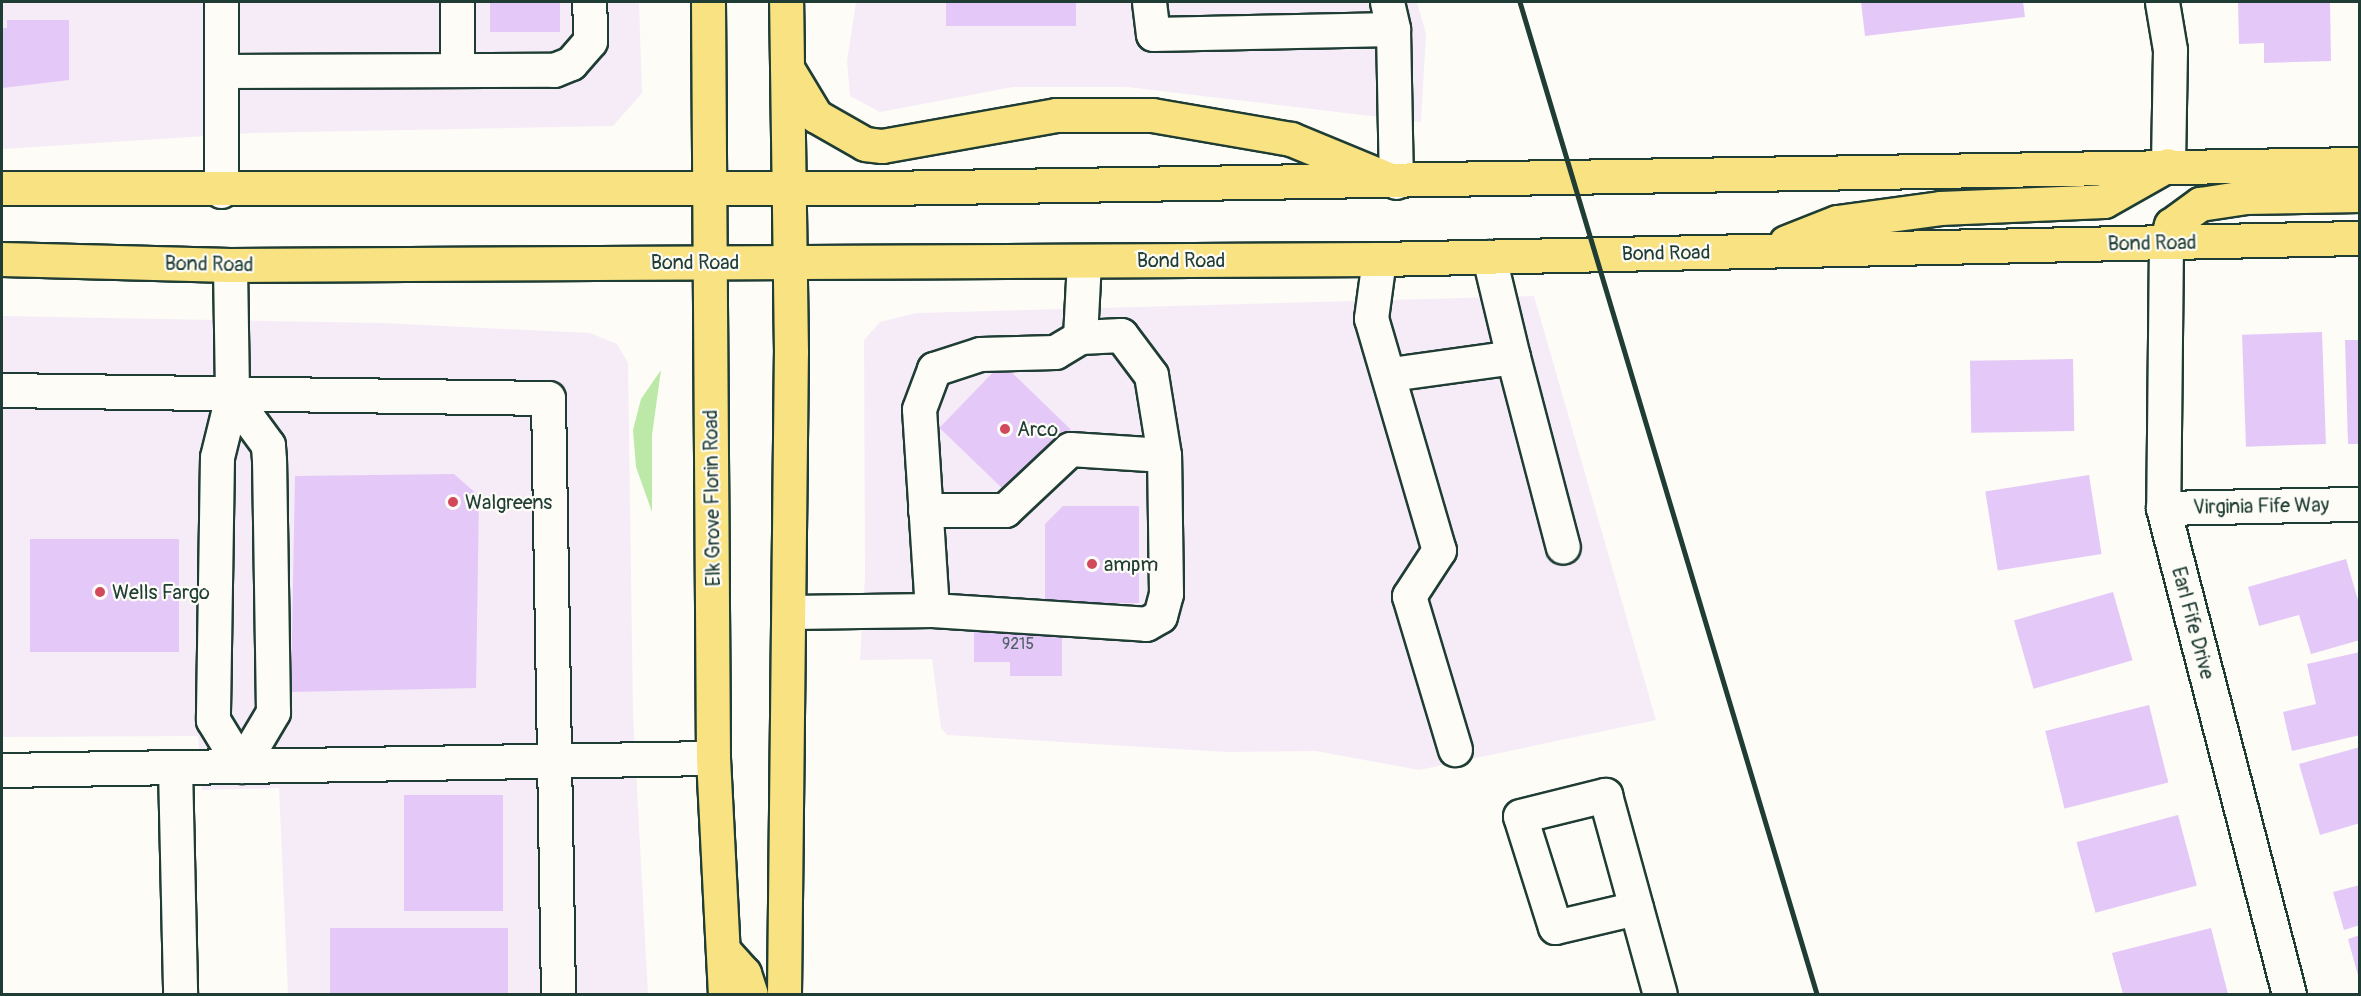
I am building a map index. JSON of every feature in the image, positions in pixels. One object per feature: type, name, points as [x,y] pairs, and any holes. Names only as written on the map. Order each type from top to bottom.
[{"type":"main road","name":"Elk Grove Florin Road","points":[[708,2],[713,758],[726,994]]},
{"type":"main road","points":[[784,994],[790,612],[786,2]]},
{"type":"main road","points":[[786,68],[816,116],[865,144],[882,146],[1056,115],[1152,115],[1292,139],[1396,182]]},
{"type":"main road","points":[[2,188],[221,191],[786,189],[1396,182],[2168,165],[2360,164]]},
{"type":"main road","points":[[1762,251],[1837,222],[1940,208],[2104,201],[2168,165]]},
{"type":"main road","points":[[2166,242],[2171,225],[2200,204],[2246,197],[2360,195]]},
{"type":"main road","name":"Bond Road","points":[[2,259],[230,265],[1378,259],[2360,238]]},
{"type":"main road","points":[[722,950],[744,973],[751,994]]},
{"type":"street","points":[[221,2],[221,191]]},
{"type":"street","points":[[457,70],[458,2]]},
{"type":"street","points":[[221,71],[554,70],[571,63],[590,41],[589,2]]},
{"type":"street","points":[[1149,2],[1153,34],[1390,15],[1396,182]]},
{"type":"street","points":[[2162,2],[2170,50],[2168,165]]},
{"type":"street","name":"Earl Fife Drive","points":[[2166,242],[2163,508],[2289,994]]},
{"type":"street","points":[[1490,257],[1513,357],[1563,547]]},
{"type":"street","points":[[1378,259],[1371,318],[1391,374],[1440,550],[1410,596],[1455,749]]},
{"type":"street","points":[[1080,337],[1084,261]]},
{"type":"street","points":[[230,265],[232,396],[217,457],[213,720],[242,766]]},
{"type":"street","points":[[790,612],[932,610],[1146,624],[1160,616],[1166,594],[1164,455],[1150,375],[1121,336],[1080,337],[1055,352],[980,354],[933,369],[919,409],[932,610]]},
{"type":"street","points":[[1391,374],[1513,357]]},
{"type":"street","points":[[2,390],[232,396],[548,398],[558,994]]},
{"type":"street","points":[[232,396],[268,445],[269,459],[273,712],[242,766]]},
{"type":"street","points":[[925,510],[1005,510],[1070,449],[1164,455]]},
{"type":"street","name":"Virginia Fife Way","points":[[2163,508],[2360,504]]},
{"type":"street","points":[[2,770],[713,758]]},
{"type":"street","points":[[175,768],[180,994]]},
{"type":"street","points":[[1636,908],[1555,927],[1520,816],[1605,795],[1660,994]]},
{"type":"shaded area","points":[[2,2],[639,2],[642,93],[613,126],[254,133],[2,149]]},
{"type":"shaded area","points":[[856,2],[1417,2],[1426,34],[1421,122],[1127,87],[1013,87],[880,112],[850,96],[847,61]]},
{"type":"shaded area","points":[[1534,296],[1656,720],[1419,770],[1316,751],[1226,752],[947,735],[941,728],[932,659],[860,660],[865,576],[864,340],[880,322],[916,313]]},
{"type":"shaded area","points":[[2,316],[383,323],[590,333],[617,344],[628,363],[633,714],[648,994],[288,994],[279,788],[202,790],[198,736],[2,737]]},
{"type":"green space","points":[[661,370],[652,435],[652,512],[636,467],[633,430],[641,399]]},
{"type":"building","points":[[490,2],[560,2],[560,32],[490,32]]},
{"type":"building","points":[[946,2],[1076,2],[1076,26],[946,26]]},
{"type":"building","points":[[1861,2],[2023,2],[2025,17],[1865,36]]},
{"type":"building","points":[[2238,2],[2330,2],[2331,61],[2264,63],[2264,43],[2239,44]]},
{"type":"building","points":[[7,20],[69,20],[69,80],[2,88],[2,28],[7,28]]},
{"type":"building","points":[[2322,332],[2326,444],[2246,447],[2242,335]]},
{"type":"building","points":[[2345,340],[2360,340],[2360,444],[2348,444]]},
{"type":"building","points":[[2073,359],[2074,431],[1971,433],[1970,361]]},
{"type":"building","name":"Arco","points":[[1002,363],[1071,430],[1009,494],[939,428]]},
{"type":"building","points":[[454,474],[479,496],[476,688],[291,692],[295,476]]},
{"type":"building","points":[[2089,475],[2102,554],[1998,570],[1985,491]]},
{"type":"building","name":"ampm","points":[[1063,506],[1139,506],[1139,603],[1045,603],[1045,524]]},
{"type":"building","points":[[30,539],[179,539],[179,652],[30,652]]},
{"type":"building","points":[[2346,559],[2360,607],[2360,640],[2311,654],[2299,615],[2259,626],[2248,587]]},
{"type":"building","points":[[2113,592],[2133,660],[2034,689],[2014,620]]},
{"type":"building","points":[[974,627],[1062,627],[1062,676],[1010,676],[1010,662],[974,662]]},
{"type":"building","points":[[2360,652],[2360,735],[2292,751],[2283,712],[2316,704],[2307,664]]},
{"type":"building","points":[[2149,705],[2168,783],[2065,809],[2045,731]]},
{"type":"building","points":[[2360,747],[2360,823],[2320,835],[2299,764]]},
{"type":"building","points":[[404,795],[503,795],[503,911],[404,911]]},
{"type":"building","points":[[2178,815],[2197,886],[2095,913],[2077,842]]},
{"type":"building","points":[[2360,885],[2360,925],[2344,930],[2333,892]]},
{"type":"building","points":[[330,928],[508,928],[508,994],[330,994]]},
{"type":"building","points":[[2211,928],[2228,994],[2123,994],[2112,953]]},
{"type":"building","points":[[2360,935],[2360,979],[2359,979],[2348,939]]},
{"type":"railway","points":[[1520,2],[1817,994]]},
{"type":"place","name":"Arco","points":[[1005,429]]},
{"type":"place","name":"Walgreens","points":[[453,502]]},
{"type":"place","name":"ampm","points":[[1092,564]]},
{"type":"place","name":"Wells Fargo","points":[[100,592]]}]
